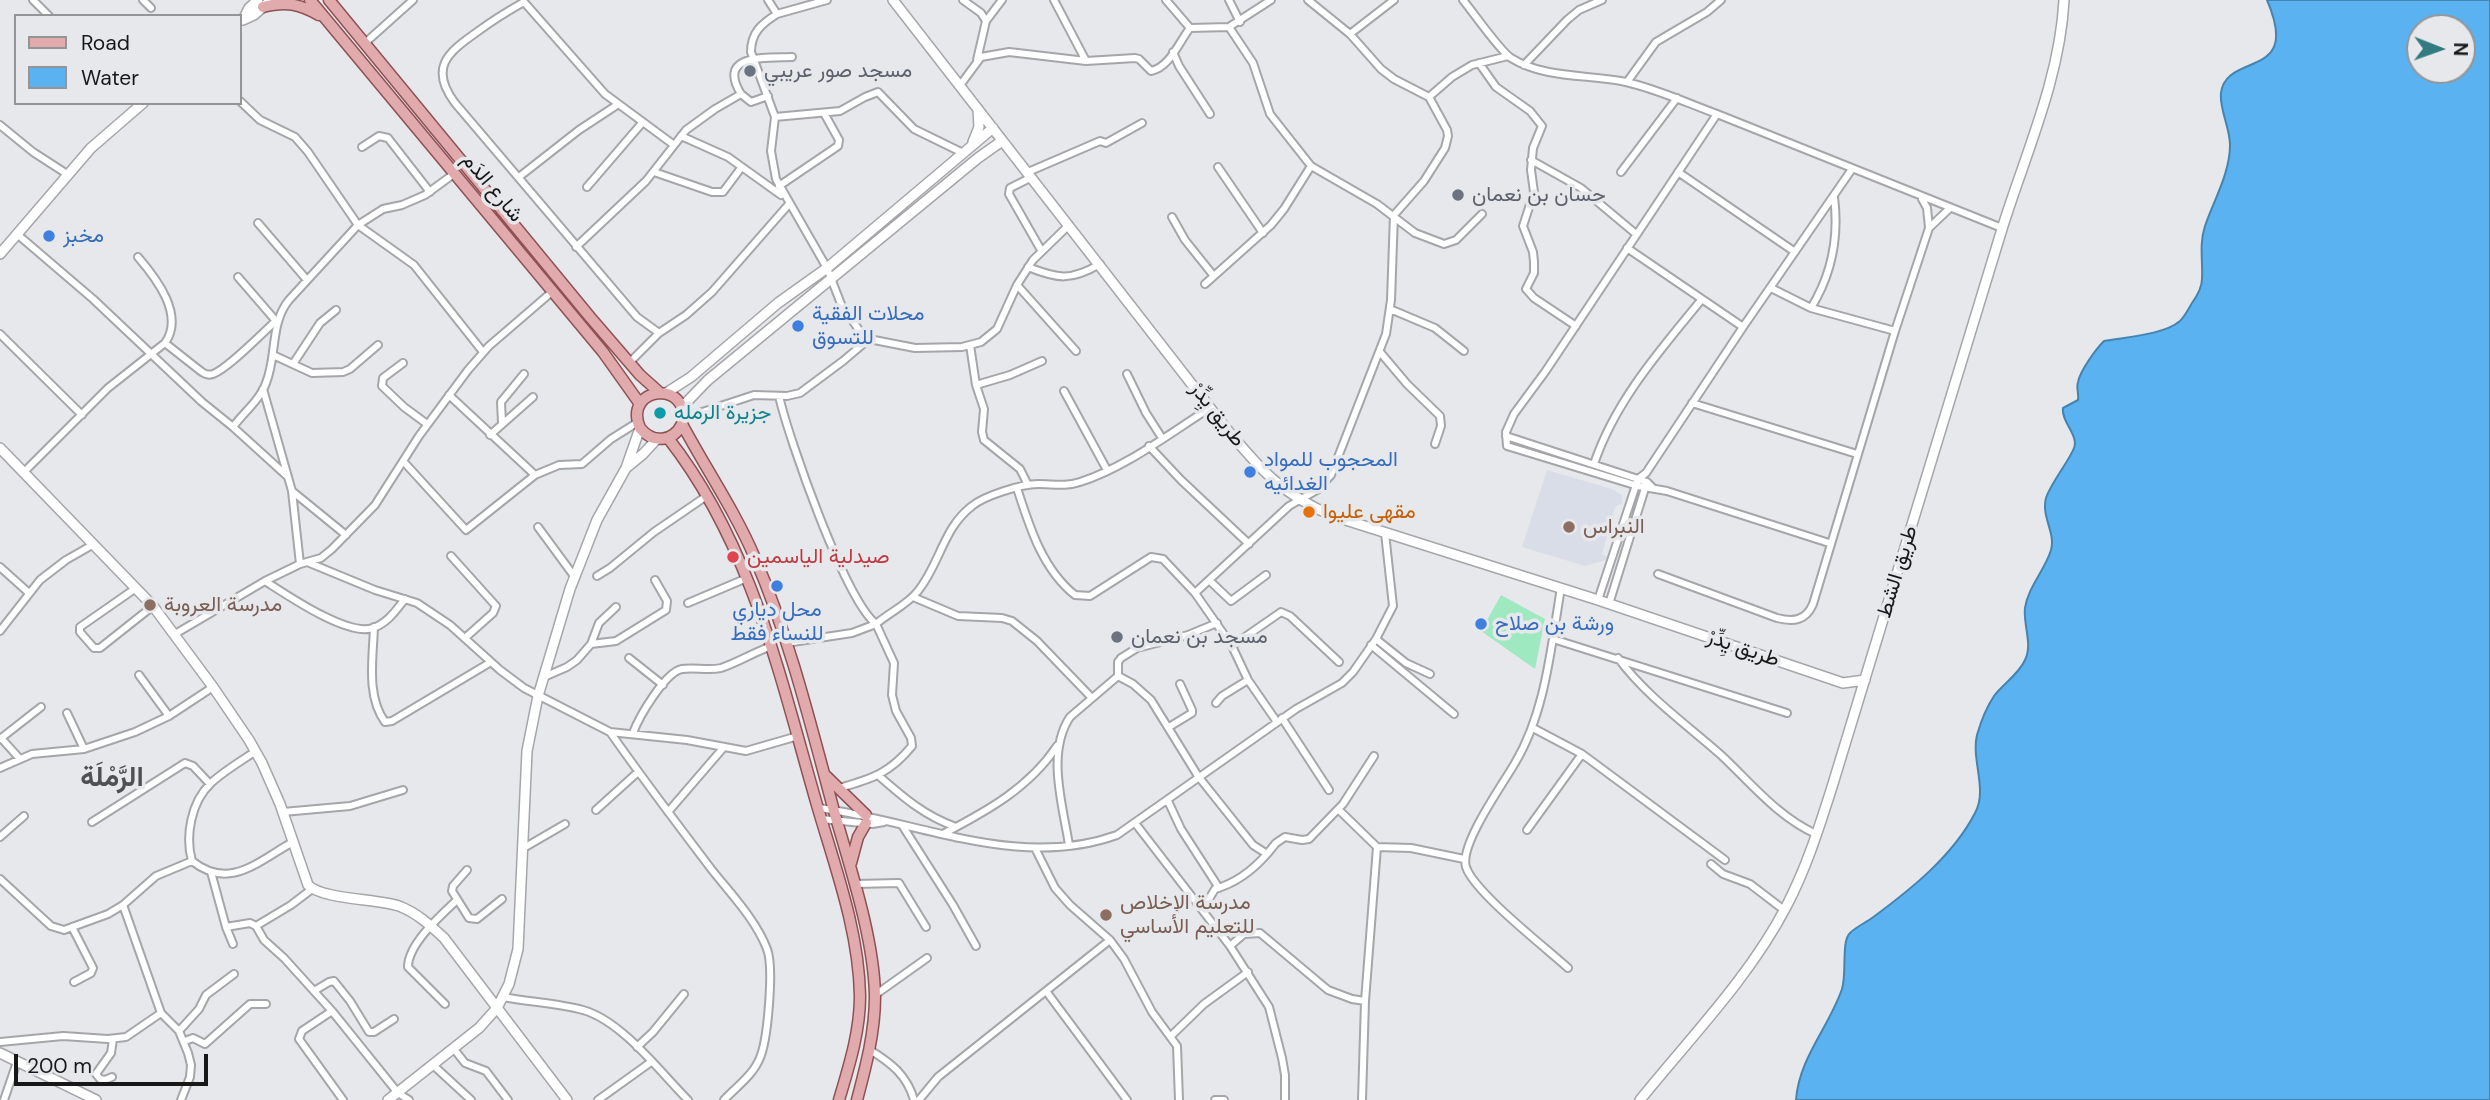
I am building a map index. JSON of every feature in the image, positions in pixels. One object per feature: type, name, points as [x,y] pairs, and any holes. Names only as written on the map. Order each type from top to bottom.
[{"type":"main road","name":"شارع الدَم","points":[[310,0],[553,290],[618,371],[640,404]]},
{"type":"main road","name":"شارع الدَم","points":[[329,0],[630,362],[663,393]]},
{"type":"main road","points":[[264,2],[295,4],[328,20]]},
{"type":"main road","points":[[683,416],[679,430],[668,438],[657,439],[647,435],[639,425],[640,404],[648,396],[663,393],[676,398],[739,523],[786,643],[855,884],[872,965],[875,995],[870,1050],[857,1100]]},
{"type":"main road","points":[[668,438],[708,495],[747,578],[772,646],[853,932],[860,997],[855,1042],[839,1100]]},
{"type":"main road","points":[[825,774],[866,819],[850,867]]},
{"type":"street","points":[[33,0],[48,14]]},
{"type":"street","points":[[144,0],[150,8]]},
{"type":"street","points":[[365,43],[413,0]]},
{"type":"street","points":[[768,0],[777,14]]},
{"type":"street","points":[[827,0],[777,14],[755,31],[751,41],[751,58],[775,117],[771,159],[779,186],[827,268],[841,304],[855,326],[869,339],[915,348],[981,342],[993,333],[1028,267],[1041,250],[1069,225]]},
{"type":"street","name":"طريق يِدِّرْ","points":[[893,0],[961,84],[1002,141],[1210,408],[1259,467],[1297,500],[1332,516],[1598,600],[1843,683],[1865,680]]},
{"type":"street","points":[[963,0],[981,13],[986,21]]},
{"type":"street","points":[[977,62],[986,21],[1002,0]]},
{"type":"street","points":[[1054,0],[1087,61]]},
{"type":"street","points":[[1166,0],[1190,28]]},
{"type":"street","points":[[1229,0],[1240,22]]},
{"type":"street","points":[[1190,28],[1229,27],[1271,0]]},
{"type":"street","points":[[1195,593],[1297,500],[1317,490],[1331,475],[1368,375],[1380,352],[1390,309],[1394,215],[1424,181],[1447,142],[1447,130],[1429,97],[1381,69],[1350,34],[1308,0]]},
{"type":"street","points":[[1350,34],[1394,0]]},
{"type":"street","points":[[1463,0],[1508,56],[1524,65],[1543,72],[1627,82],[1677,98],[2002,228]]},
{"type":"street","points":[[1524,65],[1567,20],[1579,10],[1602,0]]},
{"type":"street","points":[[1627,82],[1656,42],[1707,12],[1721,0]]},
{"type":"street","name":"طريق الشط","points":[[1640,1100],[1749,966],[1784,910],[1809,857],[2054,65],[2063,21],[2064,0]]},
{"type":"street","points":[[659,333],[636,317],[455,103],[445,87],[442,73],[450,52],[524,1],[605,94],[674,145]]},
{"type":"street","points":[[242,21],[264,2]]},
{"type":"street","points":[[1229,27],[1253,63],[1270,114],[1311,166],[1394,215],[1415,233],[1444,244],[1456,240],[1482,214]]},
{"type":"street","points":[[961,84],[981,57],[1009,51],[1087,61],[1135,58],[1151,71],[1155,71],[1190,28]]},
{"type":"street","points":[[1173,52],[1210,114]]},
{"type":"street","points":[[1429,97],[1452,78],[1479,63],[1508,56]]},
{"type":"street","points":[[768,96],[751,102],[741,94],[735,81],[738,65],[751,58],[792,57]]},
{"type":"street","points":[[1479,63],[1496,87],[1530,111],[1542,126],[1532,148],[1534,192],[1524,226],[1531,243],[1534,262],[1534,272],[1526,289],[1534,298],[1576,326]]},
{"type":"street","points":[[775,117],[840,111],[878,92],[914,129],[967,150]]},
{"type":"street","points":[[576,247],[654,172],[681,136],[715,109],[741,94]]},
{"type":"street","points":[[1621,172],[1677,98]]},
{"type":"street","points":[[242,103],[260,120],[295,137],[358,225],[414,265],[483,352]]},
{"type":"street","points":[[0,254],[67,174],[99,141],[141,105]]},
{"type":"street","points":[[519,177],[617,105]]},
{"type":"street","points":[[967,150],[979,127],[977,107]]},
{"type":"street","points":[[779,186],[838,146],[839,141],[824,113]]},
{"type":"street","points":[[1637,482],[1507,446],[1506,436],[1514,414],[1717,114]]},
{"type":"street","points":[[587,187],[642,123]]},
{"type":"street","points":[[1041,250],[1009,194],[1010,188],[1030,175],[1100,141],[1106,143],[1142,123]]},
{"type":"street","points":[[0,125],[33,152],[67,174]]},
{"type":"street","points":[[663,393],[691,377],[778,303],[827,268],[993,128]]},
{"type":"street","points":[[681,136],[728,157],[788,202]]},
{"type":"street","points":[[362,147],[376,137],[388,138],[430,192]]},
{"type":"street","points":[[683,416],[708,380],[1002,141]]},
{"type":"street","points":[[978,158],[993,152],[1013,154]]},
{"type":"street","points":[[1531,160],[1581,188],[1636,234]]},
{"type":"street","points":[[1205,284],[1263,233],[1284,209],[1311,166]]},
{"type":"street","points":[[1218,167],[1263,233]]},
{"type":"street","points":[[654,172],[712,192],[723,192],[741,168]]},
{"type":"street","points":[[1598,600],[1637,482],[1646,473],[1852,169]]},
{"type":"street","points":[[1678,172],[1795,252]]},
{"type":"street","points":[[233,427],[263,389],[273,355],[277,320],[283,307],[358,225],[383,209],[412,201],[430,192],[455,173]]},
{"type":"street","points":[[1811,308],[1831,260],[1837,219],[1834,197]]},
{"type":"street","points":[[1658,573],[1777,618],[1796,620],[1811,609],[1829,543],[1928,228],[1927,208],[1922,198]]},
{"type":"street","points":[[630,362],[659,333],[687,314],[712,292],[788,202]]},
{"type":"street","points":[[1928,228],[1950,208]]},
{"type":"street","points":[[1172,217],[1185,240],[1213,275]]},
{"type":"street","points":[[258,223],[307,280]]},
{"type":"street","points":[[18,234],[287,476]]},
{"type":"street","points":[[1627,248],[1743,327]]},
{"type":"street","points":[[24,472],[120,377],[165,343],[172,330],[170,310],[156,278],[138,257]]},
{"type":"street","points":[[1028,267],[1061,278],[1085,272],[1100,264]]},
{"type":"street","points":[[237,277],[277,320]]},
{"type":"street","points":[[1017,285],[1076,351]]},
{"type":"street","points":[[1771,288],[1811,308],[1895,331]]},
{"type":"street","points":[[175,634],[265,581],[326,555],[375,505],[427,424],[483,352],[553,290]]},
{"type":"street","points":[[1594,464],[1608,429],[1643,374],[1702,299]]},
{"type":"street","points":[[1390,309],[1435,328],[1464,351]]},
{"type":"street","points":[[293,363],[320,323],[336,310]]},
{"type":"street","points":[[165,343],[203,373],[212,374],[224,367],[277,320]]},
{"type":"street","points":[[0,334],[82,415]]},
{"type":"street","points":[[683,416],[754,395],[800,393],[844,362],[869,339]]},
{"type":"street","points":[[273,355],[312,373],[343,372],[378,345]]},
{"type":"street","points":[[970,345],[976,385],[984,409],[984,440],[1020,469],[1028,485]]},
{"type":"street","points":[[1380,352],[1407,384],[1440,416],[1441,426],[1435,444]]},
{"type":"street","points":[[976,385],[1010,375],[1042,360]]},
{"type":"street","points":[[402,363],[383,377],[382,386],[427,424]]},
{"type":"street","points":[[502,423],[502,402],[524,374]]},
{"type":"street","points":[[1127,374],[1162,438]]},
{"type":"street","points":[[263,389],[292,491],[304,563]]},
{"type":"street","points":[[1064,391],[1107,470]]},
{"type":"street","points":[[449,395],[535,475]]},
{"type":"street","points":[[779,396],[785,421],[839,564],[860,604],[876,624],[894,663],[892,695],[896,710],[912,742],[910,748],[879,776],[839,788]]},
{"type":"street","points":[[490,435],[533,397]]},
{"type":"street","points":[[1692,403],[1857,454]]},
{"type":"street","points":[[786,643],[852,634],[876,624],[913,597],[934,566],[954,523],[983,499],[1028,485],[1072,484],[1107,470],[1210,408]]},
{"type":"street","points":[[403,461],[466,530],[535,475],[559,465],[582,464],[611,439],[639,425]]},
{"type":"street","points":[[388,1100],[479,1028],[497,1009],[514,968],[518,949],[527,751],[538,696],[574,576],[597,520],[626,468],[639,425]]},
{"type":"street","points":[[1506,436],[1594,464],[1648,486],[1829,543]]},
{"type":"street","points":[[626,468],[657,439]]},
{"type":"street","points":[[1149,446],[1249,544]]},
{"type":"street","points":[[0,448],[153,606],[213,687],[256,751],[283,812],[304,876],[312,889],[399,906],[415,913],[431,925],[444,938],[567,1100]]},
{"type":"street","points":[[1609,604],[1648,486],[1646,473]]},
{"type":"street","points":[[1017,488],[1035,540],[1059,579],[1075,595],[1090,596],[1156,556],[1166,561],[1217,623],[1232,646],[1248,680],[1329,790]]},
{"type":"street","points":[[292,491],[346,535]]},
{"type":"street","points":[[597,576],[708,495]]},
{"type":"street","points":[[538,527],[574,576]]},
{"type":"street","points":[[818,808],[836,815],[886,821],[941,835],[1007,847],[1069,845],[1104,840],[1117,835],[1280,720],[1342,683],[1373,642],[1392,606],[1385,533]]},
{"type":"street","points":[[0,631],[47,573],[94,544]]},
{"type":"street","points":[[451,556],[496,606],[465,638]]},
{"type":"street","points":[[304,563],[432,611],[491,662],[538,696],[610,732],[751,751],[797,736]]},
{"type":"street","points":[[0,568],[29,593]]},
{"type":"street","points":[[1209,580],[1231,601],[1266,575]]},
{"type":"street","points":[[688,603],[747,578]]},
{"type":"street","points":[[591,644],[616,642],[666,610],[667,601],[655,580]]},
{"type":"street","points":[[265,581],[306,607],[362,629],[374,628],[387,620],[405,599]]},
{"type":"street","points":[[136,587],[80,627],[80,632],[94,648],[100,648],[153,606]]},
{"type":"street","points":[[1561,588],[1553,639],[1533,728],[1472,837],[1464,859],[1469,874],[1484,893],[1568,968]]},
{"type":"street","points":[[913,597],[958,615],[1012,621],[1037,641],[1091,697]]},
{"type":"street","points":[[544,677],[567,667],[591,644],[599,623],[616,607]]},
{"type":"street","points":[[1232,646],[1281,612],[1290,616],[1339,662]]},
{"type":"street","points":[[941,835],[1024,785],[1043,766],[1058,745],[1070,717],[1118,676],[1118,663],[1121,658],[1136,648],[1188,635],[1217,623]]},
{"type":"street","points":[[374,628],[372,679],[379,712],[385,722],[392,721],[491,662]]},
{"type":"street","points":[[1553,639],[1787,713]]},
{"type":"street","points":[[1373,642],[1406,663],[1430,674]]},
{"type":"street","points":[[1373,642],[1454,714]]},
{"type":"street","points":[[632,733],[663,685],[679,670],[721,667],[772,646]]},
{"type":"street","points":[[629,658],[663,685]]},
{"type":"street","points":[[1618,658],[1634,678],[1721,755],[1782,815],[1816,834]]},
{"type":"street","points":[[139,675],[169,716]]},
{"type":"street","points":[[1118,676],[1144,693],[1169,727],[1198,776],[1253,845],[1267,854]]},
{"type":"street","points":[[1216,703],[1222,696],[1248,680]]},
{"type":"street","name":"طريق يِدِّرْ","points":[[1843,683],[1858,700]]},
{"type":"street","points":[[1169,727],[1192,713],[1180,684]]},
{"type":"street","points":[[0,768],[32,754],[84,749],[114,740],[169,716],[213,687]]},
{"type":"street","points":[[20,759],[0,738],[41,707]]},
{"type":"street","points":[[67,713],[84,749]]},
{"type":"street","points":[[1533,728],[1582,754],[1725,860]]},
{"type":"street","points":[[610,732],[748,917],[768,950],[769,997],[759,1060],[750,1074],[724,1100]]},
{"type":"street","points":[[1058,745],[1061,800],[1069,845]]},
{"type":"street","points":[[668,812],[724,747]]},
{"type":"street","points":[[256,751],[210,784],[197,806],[190,830],[192,861],[211,872],[234,874],[293,842]]},
{"type":"street","points":[[1527,830],[1582,754]]},
{"type":"street","points":[[1203,909],[1212,892],[1244,876],[1276,842],[1285,837],[1309,839],[1339,810],[1374,757]]},
{"type":"street","points":[[92,822],[185,764],[193,766],[210,784]]},
{"type":"street","points":[[596,810],[638,772]]},
{"type":"street","points":[[879,776],[905,800],[932,818],[956,827]]},
{"type":"street","points":[[283,812],[350,806],[403,790]]},
{"type":"street","points":[[1168,800],[1181,829],[1219,888]]},
{"type":"street","points":[[1339,810],[1377,847],[1411,848],[1464,859]]},
{"type":"street","points":[[821,819],[836,815]]},
{"type":"street","points":[[0,836],[24,816]]},
{"type":"street","points":[[1135,823],[1230,946],[1269,1007],[1276,1026],[1285,1075],[1285,1100]]},
{"type":"street","points":[[522,849],[565,824]]},
{"type":"street","points":[[902,825],[976,946]]},
{"type":"street","points":[[1362,1100],[1365,1001],[1377,847]]},
{"type":"street","points":[[1035,848],[1055,888],[1110,940],[1124,959],[1152,1012],[1177,1046],[1179,1100]]},
{"type":"street","points":[[0,879],[51,926],[64,930],[108,914],[123,905],[156,876],[192,861]]},
{"type":"street","points":[[1711,864],[1723,874],[1750,884],[1784,910]]},
{"type":"street","points":[[467,870],[452,888],[469,918],[475,919],[502,899]]},
{"type":"street","points":[[211,872],[233,944]]},
{"type":"street","points":[[855,884],[899,883],[926,927]]},
{"type":"street","points":[[256,926],[312,889]]},
{"type":"street","points":[[445,1004],[408,967],[410,955],[431,925],[457,900]]},
{"type":"street","points":[[123,905],[161,1013],[185,1041],[191,1065],[190,1077],[181,1100]]},
{"type":"street","points":[[226,927],[250,923],[256,926],[264,940],[332,1011],[398,1093],[409,1100]]},
{"type":"street","points":[[72,927],[93,968],[91,973],[74,982]]},
{"type":"street","points":[[1230,946],[1244,934],[1260,933],[1328,990],[1365,1001]]},
{"type":"street","points":[[870,1050],[898,1069],[916,1100],[938,1077],[1110,940]]},
{"type":"street","points":[[875,995],[927,958]]},
{"type":"street","points":[[1171,1036],[1205,1004],[1248,972]]},
{"type":"street","points":[[179,1031],[199,1009],[206,995],[234,974]]},
{"type":"street","points":[[314,991],[334,981],[369,1032],[374,1032],[394,1020]]},
{"type":"street","points":[[1046,991],[1127,1100]]},
{"type":"street","points":[[636,1047],[653,1032],[684,994]]},
{"type":"street","points":[[503,997],[583,1010],[601,1018],[636,1047],[688,1100]]},
{"type":"street","points":[[185,1041],[193,1038],[205,1044],[250,1004],[266,1004]]},
{"type":"street","points":[[332,1011],[302,1031],[299,1039],[343,1100]]},
{"type":"street","points":[[0,1042],[63,1036],[113,1039],[132,1035],[161,1013]]},
{"type":"street","points":[[112,1077],[105,1080],[96,1074],[111,1053],[113,1039]]},
{"type":"street","points":[[454,1049],[465,1063],[486,1071],[509,1100]]},
{"type":"street","points":[[0,1053],[96,1100]]},
{"type":"street","points":[[4,1100],[18,1062]]},
{"type":"street","points":[[598,1100],[651,1062]]},
{"type":"street","points":[[433,1065],[471,1100]]},
{"type":"street","points":[[1215,1100],[1224,1100]]},
{"type":"shaded area","name":"النبراس","points":[[1547,470],[1612,489],[1622,495],[1622,503],[1615,507],[1602,554],[1607,557],[1606,560],[1585,566],[1522,547]]},
{"type":"green space","points":[[1501,595],[1545,619],[1535,669],[1481,631]]},
{"type":"water","points":[[2267,0],[2490,0],[2490,1100],[1796,1100],[1808,1056],[1842,989],[1847,937],[1930,871],[1955,844],[1975,813],[1980,795],[1977,735],[1991,701],[2025,660],[2028,641],[2025,608],[2052,544],[2045,512],[2046,498],[2074,448],[2074,438],[2063,408],[2078,400],[2079,377],[2104,341],[2133,337],[2173,326],[2182,319],[2197,295],[2202,282],[2203,233],[2229,155],[2230,138],[2221,93],[2226,80],[2235,72],[2269,54],[2275,43],[2275,26]]},
{"type":"place","name":"مسجد صور عريبي","points":[[750,71]]},
{"type":"place","name":"حسان بن نعمان","points":[[1458,195]]},
{"type":"place","name":"مخبز","points":[[49,236]]},
{"type":"place","name":"محلات الفقية للتسوق","points":[[798,326]]},
{"type":"place","name":"جزيرة الرمله","points":[[660,413]]},
{"type":"place","name":"المحجوب للمواد الغدائيه","points":[[1250,472]]},
{"type":"place","name":"مقهى عليوا","points":[[1309,512]]},
{"type":"place","name":"النبراس","points":[[1569,527]]},
{"type":"place","name":"صيدلية الياسمين","points":[[733,557]]},
{"type":"place","name":"محل دياري للنساء فقط","points":[[777,586]]},
{"type":"place","name":"مدرسة العروبة","points":[[150,605]]},
{"type":"place","name":"ورشة بن صلاح","points":[[1481,624]]},
{"type":"place","name":"مسجد بن نعمان","points":[[1117,637]]},
{"type":"place","name":"مدرسة الإخلاص للتعليم الأساسي","points":[[1106,915]]},
{"type":"district","name":"الرَّمْلَة","points":[[112,779]]}]
